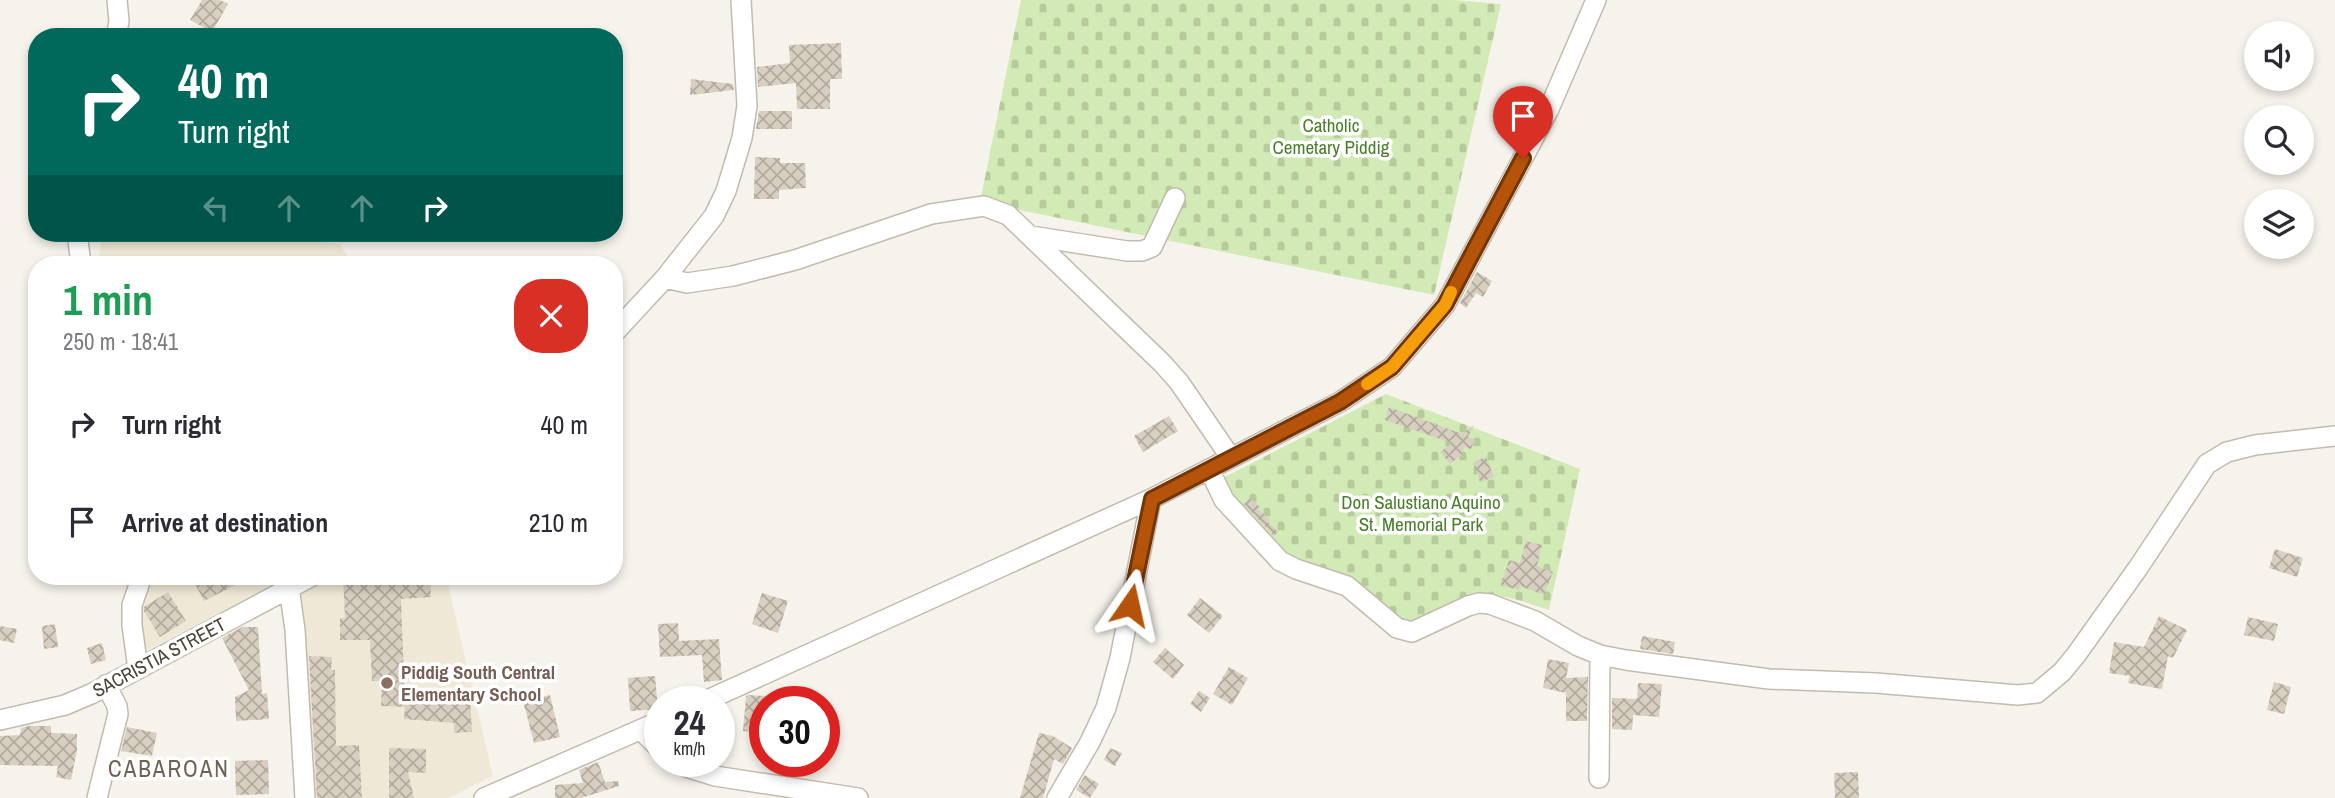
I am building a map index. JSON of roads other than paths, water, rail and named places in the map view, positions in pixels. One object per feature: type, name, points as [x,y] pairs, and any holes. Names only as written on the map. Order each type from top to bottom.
[{"type":"street","points":[[117,0],[118,28]]},
{"type":"street","points":[[623,324],[665,278],[717,210],[726,191],[742,138],[747,106],[741,0]]},
{"type":"street","points":[[735,688],[1152,499],[1340,402],[1392,367],[1445,305],[1549,109],[1596,0]]},
{"type":"street","points":[[1031,236],[1126,251],[1142,251],[1152,247],[1175,198]]},
{"type":"street","points":[[665,278],[687,283],[733,276],[795,260],[932,215],[984,206],[1008,215],[1162,363],[1179,382],[1231,457]]},
{"type":"street","points":[[1209,469],[1224,500],[1280,561],[1347,586],[1397,628],[1412,632],[1468,606],[1490,604],[1535,621],[1578,646],[1600,655],[1769,679],[1876,683],[2018,695],[2037,693],[2062,672],[2076,655],[2207,464],[2227,452],[2255,445],[2335,436]]},
{"type":"street","points":[[1057,798],[1090,742],[1106,708],[1120,657],[1152,499]]},
{"type":"street","points":[[138,669],[132,605],[139,585]]},
{"type":"street","name":"SACRISTIA STREET","points":[[0,720],[65,705],[138,669],[293,585]]},
{"type":"street","points":[[289,587],[295,631],[305,798]]},
{"type":"street","points":[[1599,778],[1600,655]]},
{"type":"street","points":[[97,798],[118,714],[117,706],[106,685]]},
{"type":"street","points":[[484,798],[644,729]]},
{"type":"street","points":[[641,730],[644,733]]},
{"type":"street","points":[[722,777],[858,798]]},
{"type":"place","name":"Piddig South Central Elementary School","points":[[387,683]]},
{"type":"district","name":"CABAROAN","points":[[169,768]]},
{"type":"park label","name":"Catholic Cemetary Piddig","points":[[1331,136]]},
{"type":"park label","name":"Don Salustiano Aquino St. Memorial Park","points":[[1421,513]]}]
